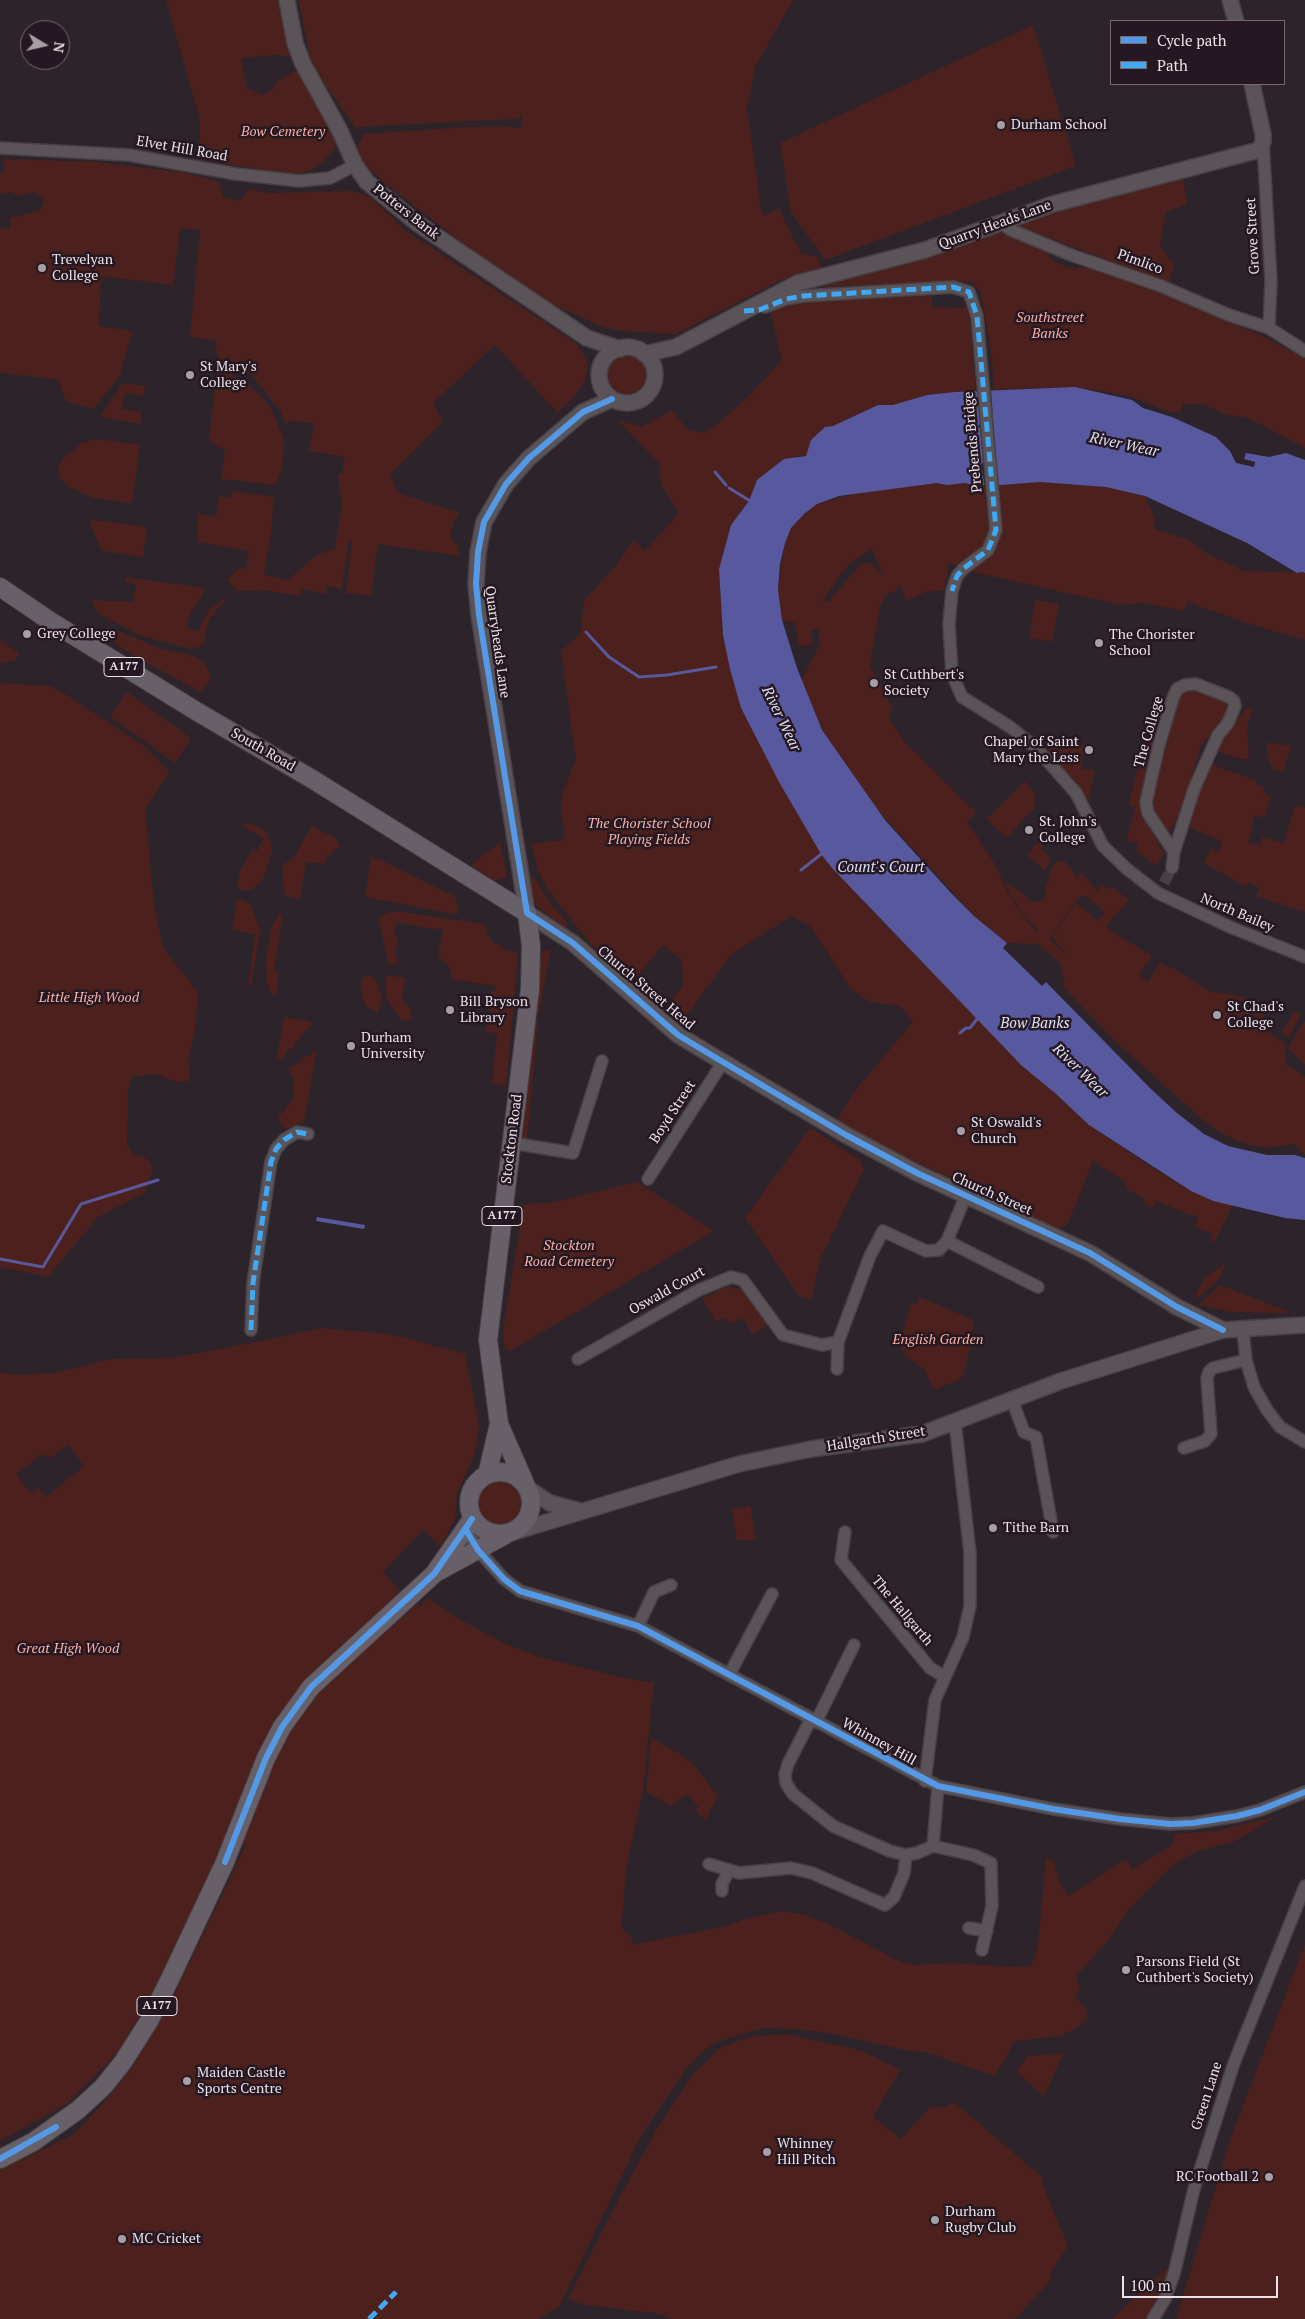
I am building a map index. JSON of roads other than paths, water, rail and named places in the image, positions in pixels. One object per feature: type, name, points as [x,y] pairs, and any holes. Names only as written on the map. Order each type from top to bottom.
[{"type":"main road","name":"South Road","points":[[0,587],[50,621],[188,706],[312,779],[527,913]]},
{"type":"main road","name":"Stockton Road","points":[[525,1485],[499,1424],[489,1356],[488,1332],[530,989],[531,946],[527,913]]},
{"type":"main road","name":"Stockton Road","points":[[487,1475],[499,1424]]},
{"type":"main road","points":[[506,1472],[525,1485],[531,1496],[528,1516],[509,1533],[486,1532],[469,1524],[469,1498],[478,1480],[487,1475],[506,1472]]},
{"type":"main road","name":"A177","points":[[0,2159],[33,2142],[78,2110],[103,2087],[123,2062],[149,2021],[170,1979],[225,1862],[266,1758],[282,1727],[311,1687],[434,1574],[469,1524]]},
{"type":"main road","name":"A177","points":[[434,1574],[509,1533]]},
{"type":"street","name":"Potters Bank","points":[[287,0],[295,43],[303,64],[339,129],[355,165],[367,182],[417,223],[587,338],[620,349]]},
{"type":"street","points":[[1230,0],[1236,20]]},
{"type":"street","points":[[1252,85],[1263,142]]},
{"type":"street","name":"Quarry Heads Lane","points":[[644,354],[676,346],[798,283],[925,250],[1053,204],[1259,150],[1263,142]]},
{"type":"street","name":"Grove Street","points":[[1263,142],[1270,281],[1269,328]]},
{"type":"street","name":"Elvet Hill Road","points":[[0,148],[129,155],[283,180],[308,181],[330,178],[355,165]]},
{"type":"street","name":"Pimlico","points":[[1001,223],[1010,230],[1071,255],[1161,286],[1229,315],[1269,328],[1305,351]]},
{"type":"street","name":"Prebends Bridge","points":[[744,311],[759,310],[786,298],[803,296],[961,288],[970,292],[974,301],[981,359],[995,536],[988,550],[963,569],[957,576],[952,591]]},
{"type":"street","name":"Potters Bank","points":[[587,338],[603,362]]},
{"type":"street","name":"Quarry Heads Lane","points":[[655,376],[664,360],[676,346]]},
{"type":"street","points":[[583,412],[600,383],[603,362],[613,352],[620,349],[637,350],[644,354],[650,360],[655,376],[652,389],[638,401],[625,403],[612,399],[600,383]]},
{"type":"street","points":[[583,412],[612,399]]},
{"type":"street","name":"Quarryheads Lane","points":[[527,913],[479,615],[476,584],[478,552],[484,522],[506,484],[529,458],[583,412]]},
{"type":"street","name":"North Bailey","points":[[952,591],[949,624],[952,674],[962,697],[1010,727],[1036,748],[1076,793],[1102,846],[1127,869],[1230,927],[1305,957]]},
{"type":"street","name":"The College","points":[[1172,868],[1174,852],[1200,774],[1218,735],[1228,723],[1235,706],[1234,701],[1229,697],[1196,684],[1184,685],[1177,690],[1173,698],[1159,744],[1146,802],[1148,812],[1174,852]]},
{"type":"street","name":"Church Street Head","points":[[527,913],[573,943],[678,1035],[752,1079]]},
{"type":"street","points":[[512,1143],[574,1153],[602,1061]]},
{"type":"street","name":"Boyd Street","points":[[648,1179],[723,1062]]},
{"type":"street","name":"Church Street","points":[[752,1079],[846,1135],[917,1173],[1090,1253],[1177,1307],[1223,1330]]},
{"type":"street","points":[[251,1330],[253,1283],[271,1162],[276,1149],[290,1135],[297,1132],[308,1134]]},
{"type":"street","points":[[883,1232],[932,1252],[939,1250],[947,1241],[966,1195]]},
{"type":"street","points":[[837,1369],[838,1342],[870,1256],[888,1220]]},
{"type":"street","points":[[947,1241],[1038,1287]]},
{"type":"street","name":"Oswald Court","points":[[578,1359],[700,1290],[730,1277],[743,1280],[783,1335],[822,1344],[838,1342]]},
{"type":"street","points":[[1223,1330],[1305,1325]]},
{"type":"street","name":"Hallgarth Street","points":[[509,1533],[558,1520],[580,1511],[739,1464],[811,1449],[922,1434],[1110,1364],[1223,1330]]},
{"type":"street","points":[[1243,1330],[1246,1360],[1254,1387],[1267,1410],[1280,1427],[1305,1442]]},
{"type":"street","points":[[1184,1448],[1205,1441],[1211,1434],[1207,1378],[1209,1372],[1213,1368],[1246,1360]]},
{"type":"street","points":[[1012,1400],[1024,1432],[1036,1438],[1054,1532]]},
{"type":"street","points":[[925,1781],[932,1710],[968,1623],[971,1583],[967,1521],[955,1422]]},
{"type":"street","points":[[525,1485],[550,1503],[580,1511]]},
{"type":"street","name":"Whinney Hill","points":[[469,1524],[478,1550],[504,1580],[520,1591],[638,1626],[730,1673],[925,1781],[938,1786],[1053,1809],[1170,1824],[1193,1823],[1237,1816],[1260,1810],[1305,1792]]},
{"type":"street","name":"The Hallgarth","points":[[844,1532],[840,1565],[930,1668],[945,1677]]},
{"type":"street","points":[[638,1626],[654,1592],[671,1585]]},
{"type":"street","points":[[730,1673],[772,1594]]},
{"type":"street","points":[[854,1645],[788,1764],[785,1774],[786,1783],[793,1794],[832,1826],[890,1851],[906,1854],[917,1853],[933,1846],[973,1855],[991,1863],[993,1871],[992,1906],[982,1950]]},
{"type":"street","points":[[933,1846],[938,1786]]},
{"type":"street","points":[[709,1864],[740,1873],[790,1868],[812,1874],[885,1906],[894,1897],[904,1873],[906,1854]]},
{"type":"street","points":[[722,1891],[722,1884],[729,1870]]},
{"type":"street","name":"Green Lane","points":[[1153,2319],[1174,2274],[1194,2189],[1234,2063],[1305,1886]]},
{"type":"street","points":[[968,1928],[987,1931]]},
{"type":"water","points":[[1075,387],[1132,400],[1143,408],[1172,417],[1216,437],[1230,451],[1236,463],[1254,467],[1255,462],[1244,459],[1246,453],[1269,457],[1286,453],[1305,460],[1305,573],[1297,573],[1247,543],[1145,496],[1106,487],[1040,482],[1002,485],[973,485],[965,483],[947,485],[937,483],[839,496],[817,504],[804,514],[791,528],[780,564],[778,590],[782,620],[797,668],[822,730],[885,820],[951,893],[975,917],[1007,943],[1003,948],[1042,986],[1046,982],[1177,1113],[1204,1134],[1228,1146],[1267,1155],[1295,1155],[1305,1158],[1305,1220],[1285,1218],[1213,1201],[1191,1191],[1089,1125],[1055,1093],[1022,1066],[832,868],[821,854],[779,782],[741,708],[730,669],[723,635],[719,569],[731,525],[749,501],[757,480],[784,459],[806,456],[811,440],[825,427],[833,426],[878,405],[893,405],[927,395],[955,392]]},
{"type":"water","points":[[317,1217],[365,1225],[364,1229],[316,1221]]},
{"type":"waterway","points":[[715,472],[726,485]]},
{"type":"waterway","points":[[729,488],[752,502]]},
{"type":"waterway","points":[[586,632],[609,657],[639,677],[667,675],[716,667]]},
{"type":"waterway","points":[[801,870],[824,852]]},
{"type":"waterway","points":[[960,1033],[966,1028],[970,1028],[977,1019]]},
{"type":"waterway","points":[[0,1259],[43,1267],[81,1204],[158,1180]]},
{"type":"tunnel","points":[[1164,883],[1172,868]]},
{"type":"place","name":"Durham School","points":[[1001,125]]},
{"type":"place","name":"Trevelyan College","points":[[42,268]]},
{"type":"place","name":"St Mary's College","points":[[190,375]]},
{"type":"place","name":"Grey College","points":[[27,634]]},
{"type":"place","name":"The Chorister School","points":[[1099,643]]},
{"type":"place","name":"St Cuthbert's Society","points":[[874,683]]},
{"type":"place","name":"Chapel of Saint Mary the Less","points":[[1089,750]]},
{"type":"place","name":"St. John's College","points":[[1029,830]]},
{"type":"place","name":"Bill Bryson Library","points":[[450,1010]]},
{"type":"place","name":"St Chad's College","points":[[1217,1015]]},
{"type":"place","name":"Durham University","points":[[351,1046]]},
{"type":"place","name":"St Oswald's Church","points":[[961,1131]]},
{"type":"place","name":"Tithe Barn","points":[[993,1528]]},
{"type":"place","name":"Parsons Field (St Cuthbert's Society)","points":[[1126,1970]]},
{"type":"place","name":"Maiden Castle Sports Centre","points":[[187,2081]]},
{"type":"place","name":"Whinney Hill Pitch","points":[[767,2152]]},
{"type":"place","name":"RC Football 2","points":[[1269,2177]]},
{"type":"place","name":"Durham Rugby Club","points":[[935,2220]]},
{"type":"place","name":"MC Cricket","points":[[122,2239]]},
{"type":"park label","name":"Bow Cemetery","points":[[283,132]]},
{"type":"park label","name":"Southstreet Banks","points":[[1050,326]]},
{"type":"park label","name":"The Chorister School Playing Fields","points":[[649,832]]},
{"type":"park label","name":"Little High Wood","points":[[89,998]]},
{"type":"park label","name":"Stockton Road Cemetery","points":[[569,1254]]},
{"type":"park label","name":"English Garden","points":[[938,1340]]},
{"type":"park label","name":"Great High Wood","points":[[68,1649]]},
{"type":"water label","name":"River Wear","points":[[1124,445]]},
{"type":"water label","name":"River Wear","points":[[781,719]]},
{"type":"water label","name":"Count's Court","points":[[881,868]]},
{"type":"water label","name":"Bow Banks","points":[[1035,1024]]},
{"type":"water label","name":"River Wear","points":[[1080,1071]]}]
